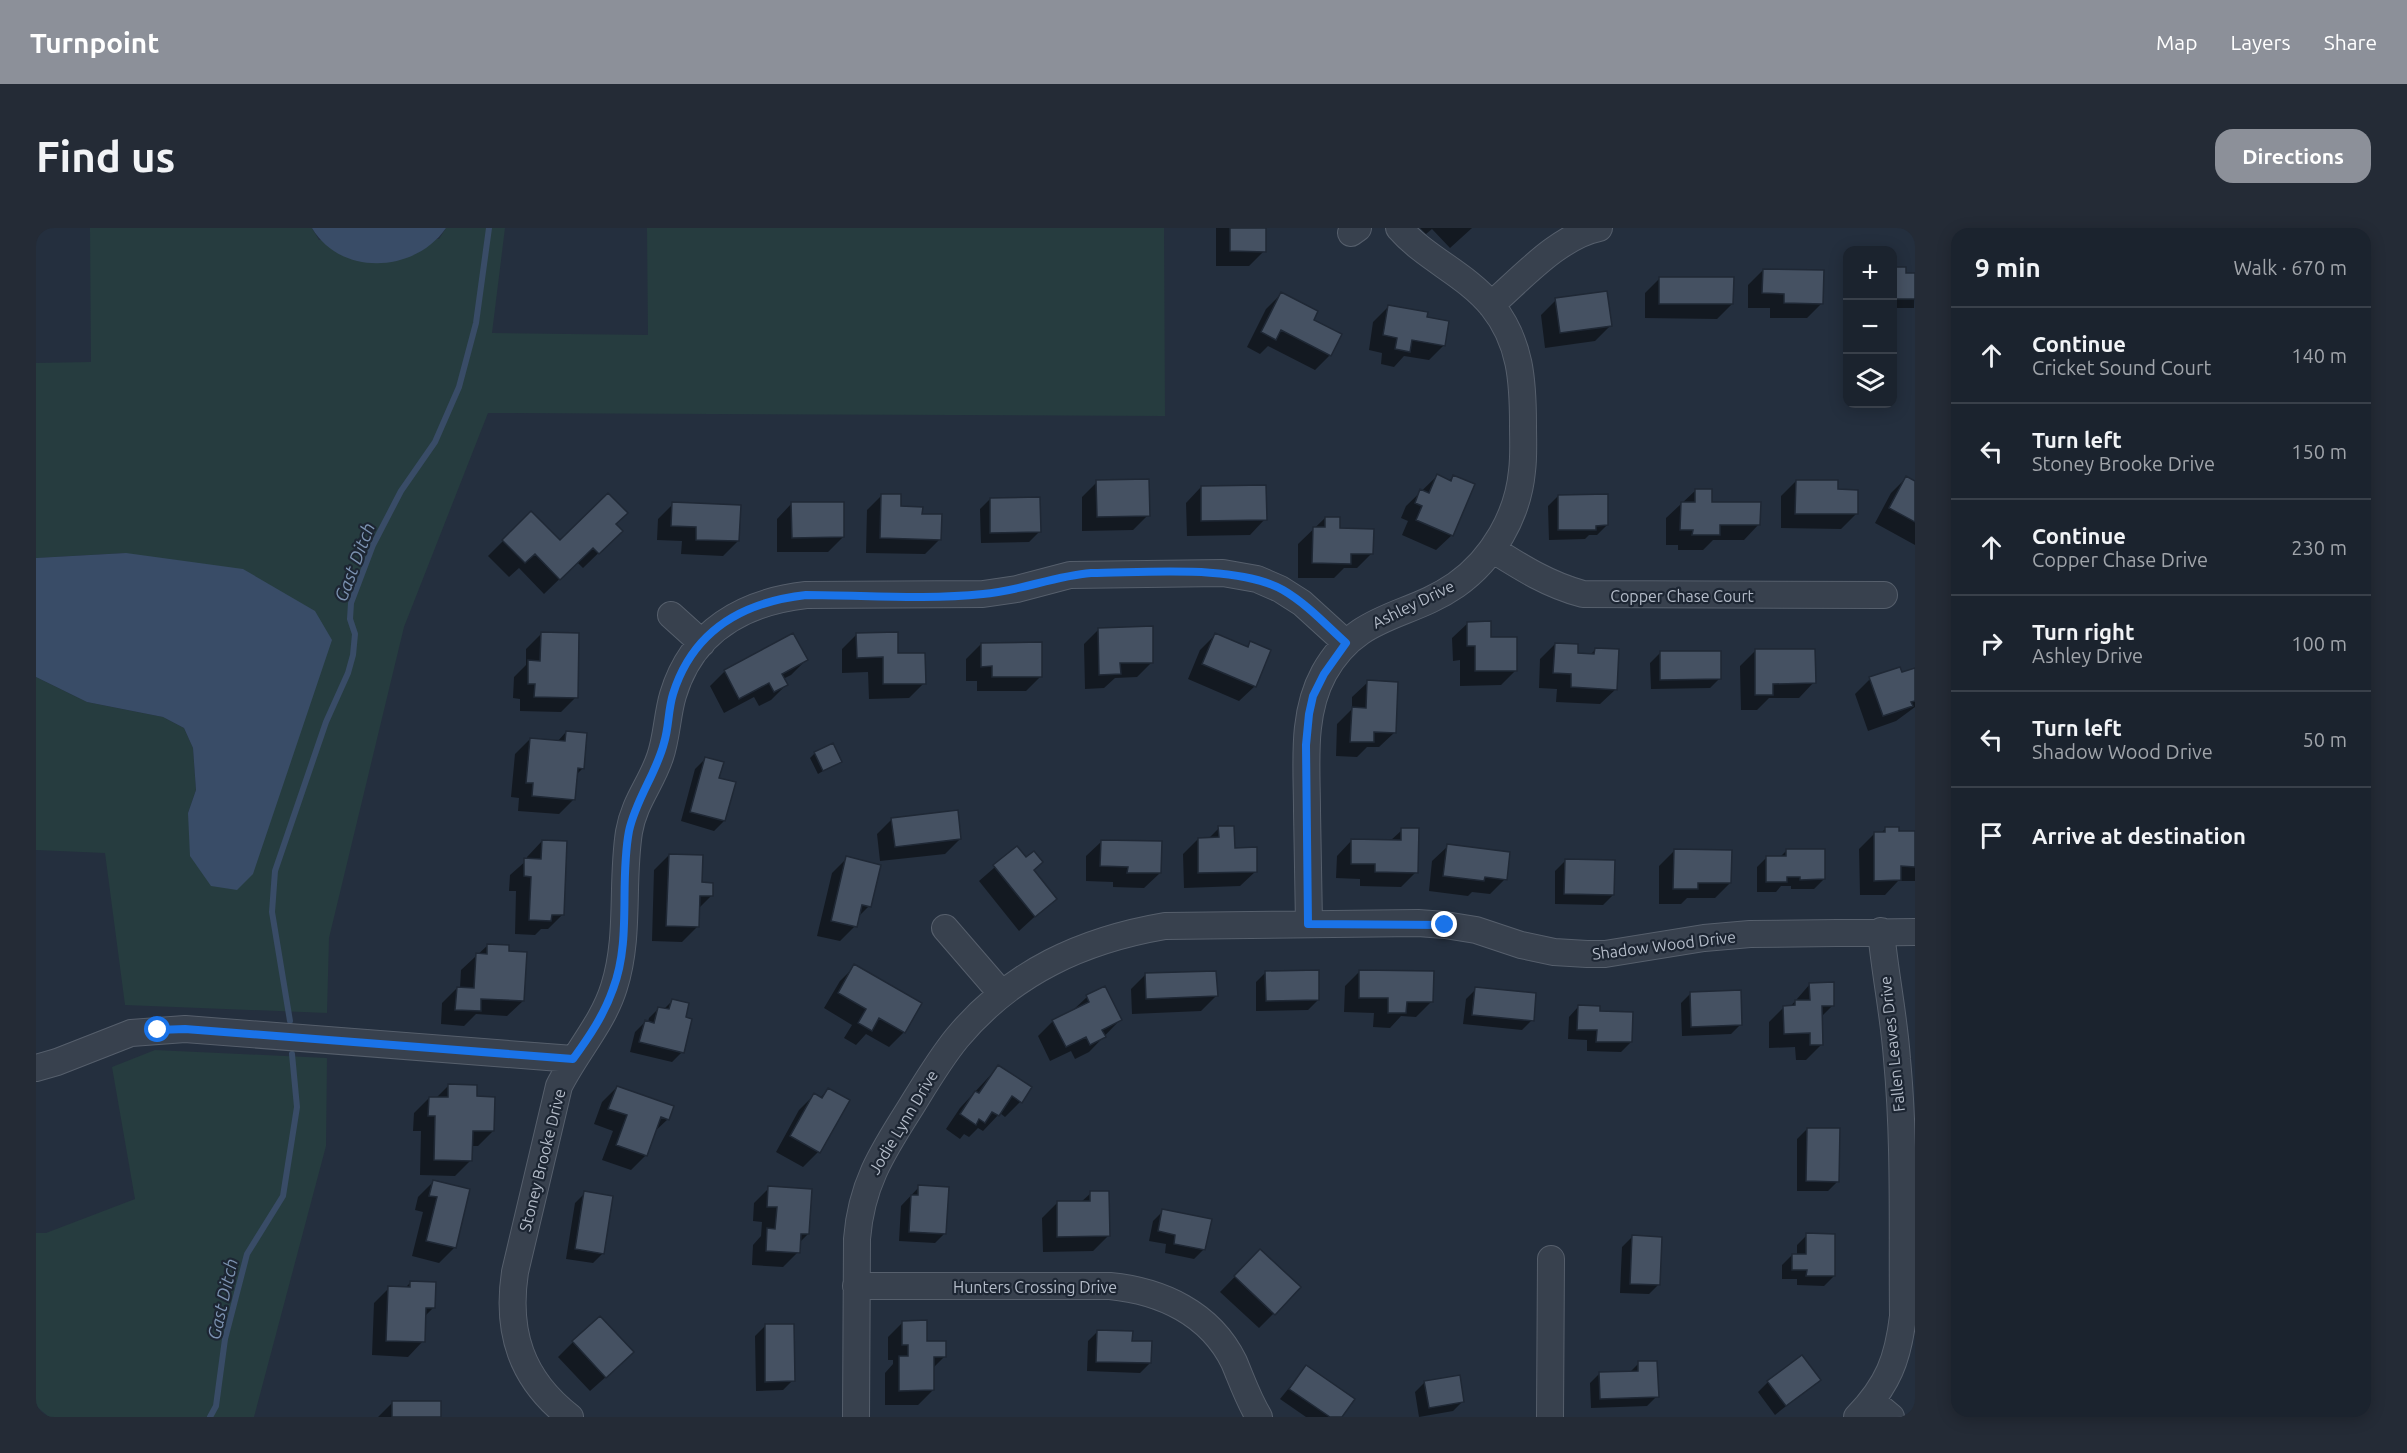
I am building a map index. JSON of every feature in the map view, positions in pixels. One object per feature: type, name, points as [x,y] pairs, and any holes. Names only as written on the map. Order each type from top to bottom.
[{"type":"street","name":"Ashley Drive","points":[[1308,924],[1306,745],[1313,696],[1324,674],[1346,643],[1381,619],[1434,598],[1457,584],[1477,567],[1492,549],[1508,523],[1517,498],[1522,471],[1523,392],[1521,367],[1513,342],[1491,305],[1468,282],[1424,253],[1399,228]]},
{"type":"street","points":[[1491,305],[1552,252],[1574,238],[1599,228]]},
{"type":"street","name":"Copper Chase Court","points":[[1492,549],[1539,579],[1583,594],[1884,595]]},
{"type":"street","name":"Stoney Brooke Drive","points":[[556,1413],[527,1370],[518,1346],[512,1322],[511,1297],[515,1272],[555,1099],[573,1059],[596,1026],[614,987],[622,942],[629,834],[635,809],[658,763],[665,742],[673,694],[679,679],[689,660],[702,643],[734,616],[757,604],[781,598],[806,595],[983,594],[1017,589],[1070,575],[1223,573],[1257,579],[1280,589],[1302,603],[1346,643]]},
{"type":"street","points":[[671,615],[702,643]]},
{"type":"street","name":"Shadow Wood Drive","points":[[1002,994],[1058,957],[1129,932],[1166,926],[1445,925],[1476,930],[1543,950],[1587,954],[1605,954],[1704,938],[1750,934],[1915,932]]},
{"type":"street","points":[[945,928],[1002,994]]},
{"type":"street","name":"Fallen Leaves Drive","points":[[1873,1412],[1900,1346],[1903,1316],[1897,1057],[1885,980],[1881,931]]},
{"type":"street","name":"Jodie Lynn Drive","points":[[856,1417],[858,1217],[867,1182],[879,1156],[957,1038],[1002,994]]},
{"type":"street","points":[[36,1068],[131,1033],[185,1029],[573,1059]]},
{"type":"street","points":[[1550,1417],[1551,1258]]},
{"type":"street","name":"Hunters Crossing Drive","points":[[856,1286],[1110,1286],[1139,1289],[1170,1301],[1192,1314],[1211,1331],[1233,1361],[1248,1400],[1259,1417]]},
{"type":"green space","points":[[90,228],[312,228],[319,240],[439,239],[446,228],[505,228],[492,333],[648,335],[647,228],[1164,228],[1165,416],[488,413],[404,627],[329,938],[327,1013],[125,1005],[105,853],[36,850],[36,677],[87,702],[163,717],[184,728],[193,748],[196,790],[188,813],[253,874],[126,553],[36,558],[36,363],[91,362]]},
{"type":"green space","points":[[155,1050],[327,1058],[326,1146],[254,1417],[49,1417],[36,1406],[36,1233],[46,1233],[135,1199],[112,1067]]},
{"type":"water","points":[[312,228],[446,228],[433,243],[416,254],[398,261],[378,263],[359,261],[341,255],[325,244]]},
{"type":"water","points":[[126,553],[243,569],[315,611],[332,640],[253,874],[237,890],[211,886],[190,856],[188,813],[196,790],[193,748],[184,728],[163,717],[87,702],[36,677],[36,558]]},
{"type":"building","points":[[1230,228],[1266,228],[1266,252],[1230,251]]},
{"type":"building","points":[[1897,267],[1906,267],[1906,273],[1915,273],[1915,299],[1897,299]]},
{"type":"building","points":[[1763,269],[1824,270],[1823,304],[1784,303],[1784,294],[1762,293]]},
{"type":"building","points":[[1659,277],[1734,277],[1733,304],[1659,304]]},
{"type":"building","points":[[1607,291],[1612,326],[1560,333],[1555,298]]},
{"type":"building","points":[[1281,292],[1318,311],[1314,320],[1342,334],[1331,356],[1281,330],[1276,340],[1261,332]]},
{"type":"building","points":[[1388,305],[1428,312],[1427,317],[1449,321],[1445,346],[1412,340],[1410,352],[1395,349],[1397,338],[1383,335]]},
{"type":"building","points":[[1437,474],[1451,481],[1453,475],[1475,484],[1453,536],[1416,520],[1422,506],[1415,503],[1420,489],[1429,493]]},
{"type":"building","points":[[1906,476],[1915,481],[1915,522],[1889,508]]},
{"type":"building","points":[[1149,479],[1150,516],[1097,517],[1096,480]]},
{"type":"building","points":[[1796,480],[1838,480],[1838,489],[1858,490],[1858,514],[1795,514]]},
{"type":"building","points":[[1266,485],[1267,520],[1201,521],[1201,486]]},
{"type":"building","points":[[1695,489],[1712,489],[1712,502],[1761,502],[1760,525],[1720,525],[1720,535],[1692,535],[1693,530],[1680,530],[1681,502],[1695,502]]},
{"type":"building","points":[[608,493],[628,513],[616,524],[623,531],[599,554],[593,548],[560,580],[535,554],[525,563],[502,540],[531,511],[560,540]]},
{"type":"building","points":[[881,494],[901,494],[901,506],[923,507],[922,514],[942,514],[941,540],[880,538]]},
{"type":"building","points":[[1608,494],[1608,525],[1596,526],[1596,530],[1558,530],[1558,495]]},
{"type":"building","points":[[1040,497],[1041,532],[990,533],[990,498]]},
{"type":"building","points":[[672,502],[741,505],[739,541],[696,540],[696,527],[671,526]]},
{"type":"building","points":[[791,502],[844,502],[844,537],[792,538]]},
{"type":"building","points":[[1325,517],[1340,517],[1340,528],[1374,529],[1373,554],[1351,554],[1351,564],[1312,563],[1313,527],[1325,527]]},
{"type":"building","points":[[1491,621],[1491,637],[1517,637],[1517,671],[1475,671],[1475,646],[1467,646],[1467,622]]},
{"type":"building","points":[[1153,626],[1153,663],[1120,663],[1121,674],[1099,675],[1098,628]]},
{"type":"building","points":[[541,632],[579,633],[578,698],[534,697],[535,684],[528,684],[528,660],[540,661]]},
{"type":"building","points":[[898,632],[898,653],[925,653],[926,684],[883,684],[883,657],[857,658],[856,633]]},
{"type":"building","points":[[793,633],[808,660],[782,674],[788,685],[774,692],[769,683],[739,699],[724,670]]},
{"type":"building","points":[[1215,633],[1248,647],[1250,641],[1271,650],[1256,687],[1202,664]]},
{"type":"building","points":[[1042,642],[1042,677],[992,677],[992,666],[981,667],[981,643]]},
{"type":"building","points":[[1555,643],[1578,644],[1578,653],[1594,654],[1595,648],[1619,649],[1617,690],[1571,687],[1571,674],[1553,673]]},
{"type":"building","points":[[1755,649],[1815,649],[1816,683],[1773,684],[1773,695],[1755,695]]},
{"type":"building","points":[[1660,651],[1721,651],[1721,679],[1660,680]]},
{"type":"building","points":[[1900,667],[1902,672],[1915,668],[1915,701],[1911,702],[1913,706],[1883,716],[1869,677]]},
{"type":"building","points":[[1367,680],[1398,682],[1396,733],[1374,732],[1374,742],[1350,742],[1352,707],[1366,708]]},
{"type":"building","points":[[566,731],[587,733],[584,769],[578,768],[575,800],[532,796],[533,783],[526,783],[530,738],[565,741]]},
{"type":"building","points":[[833,743],[842,762],[823,771],[814,752]]},
{"type":"building","points":[[705,757],[724,762],[719,778],[736,782],[725,821],[690,812]]},
{"type":"building","points":[[958,810],[961,839],[895,847],[891,818]]},
{"type":"building","points":[[1218,826],[1234,826],[1235,848],[1257,847],[1257,872],[1198,873],[1198,838],[1219,837]]},
{"type":"building","points":[[1885,827],[1899,827],[1899,831],[1915,831],[1915,867],[1901,866],[1901,880],[1874,881],[1874,832],[1885,832]]},
{"type":"building","points":[[1401,828],[1419,828],[1418,873],[1375,872],[1375,864],[1351,864],[1351,839],[1401,840]]},
{"type":"building","points":[[542,840],[567,841],[564,915],[552,915],[551,921],[529,920],[531,877],[524,876],[524,858],[541,859]]},
{"type":"building","points":[[1101,840],[1162,841],[1161,873],[1127,873],[1128,867],[1100,866]]},
{"type":"building","points":[[1447,844],[1510,852],[1507,880],[1485,877],[1484,881],[1443,876]]},
{"type":"building","points":[[1017,846],[1026,857],[1034,851],[1043,862],[1034,870],[1057,899],[1035,917],[993,865]]},
{"type":"building","points":[[1674,849],[1732,850],[1731,883],[1698,883],[1698,889],[1673,889]]},
{"type":"building","points":[[1786,849],[1825,849],[1825,879],[1800,880],[1800,877],[1787,877],[1787,882],[1766,882],[1766,856],[1786,856]]},
{"type":"building","points":[[669,854],[703,855],[702,882],[713,883],[713,896],[700,896],[699,927],[666,926]]},
{"type":"building","points":[[846,856],[881,865],[871,907],[862,905],[857,927],[831,921]]},
{"type":"building","points":[[1565,859],[1615,860],[1614,895],[1564,894]]},
{"type":"building","points":[[487,944],[509,945],[509,951],[527,952],[524,1001],[481,999],[481,1011],[455,1010],[457,987],[474,988],[476,953],[487,954]]},
{"type":"building","points":[[854,964],[922,1003],[905,1033],[879,1018],[872,1031],[858,1023],[866,1009],[838,993]]},
{"type":"building","points":[[1319,970],[1319,1000],[1266,1001],[1265,971]]},
{"type":"building","points":[[1359,970],[1434,971],[1433,1002],[1407,1002],[1406,1013],[1388,1013],[1388,998],[1359,998]]},
{"type":"building","points":[[1216,971],[1218,996],[1146,999],[1145,973]]},
{"type":"building","points":[[1834,982],[1834,1006],[1822,1006],[1823,1045],[1810,1045],[1810,1033],[1784,1034],[1783,1006],[1795,1005],[1795,1000],[1810,1000],[1809,983]]},
{"type":"building","points":[[1105,986],[1122,1020],[1102,1030],[1106,1037],[1090,1045],[1086,1037],[1066,1047],[1052,1020],[1089,1002],[1086,995]]},
{"type":"building","points":[[1475,987],[1536,993],[1534,1021],[1472,1015]]},
{"type":"building","points":[[1741,990],[1742,1025],[1691,1027],[1690,992]]},
{"type":"building","points":[[672,999],[689,1003],[686,1017],[692,1019],[684,1053],[639,1042],[645,1020],[654,1023],[658,1007],[669,1009]]},
{"type":"building","points":[[1578,1005],[1600,1006],[1600,1011],[1633,1012],[1632,1042],[1596,1042],[1597,1030],[1577,1030]]},
{"type":"building","points":[[998,1065],[1032,1087],[1022,1103],[1012,1096],[999,1116],[992,1112],[985,1123],[979,1119],[976,1125],[960,1114],[975,1091],[979,1093]]},
{"type":"building","points":[[448,1084],[477,1085],[477,1096],[495,1097],[494,1131],[473,1131],[472,1161],[434,1160],[435,1116],[428,1116],[429,1097],[448,1097]]},
{"type":"building","points":[[617,1086],[674,1106],[669,1120],[661,1117],[647,1156],[616,1145],[627,1115],[608,1109]]},
{"type":"building","points":[[828,1088],[850,1100],[820,1153],[790,1136],[814,1093],[822,1098]]},
{"type":"building","points":[[1807,1128],[1840,1128],[1839,1182],[1806,1181]]},
{"type":"building","points":[[433,1180],[470,1189],[456,1248],[426,1241],[437,1197],[429,1196]]},
{"type":"building","points":[[918,1185],[949,1187],[946,1234],[909,1232],[911,1195],[918,1195]]},
{"type":"building","points":[[768,1186],[812,1189],[809,1234],[801,1234],[800,1253],[766,1251],[767,1228],[775,1229],[777,1207],[767,1207]]},
{"type":"building","points":[[584,1191],[613,1196],[604,1254],[575,1249]]},
{"type":"building","points":[[1090,1191],[1109,1191],[1110,1236],[1057,1237],[1057,1201],[1090,1201]]},
{"type":"building","points":[[1162,1209],[1212,1219],[1205,1250],[1174,1244],[1175,1235],[1158,1231]]},
{"type":"building","points":[[1806,1233],[1835,1234],[1835,1276],[1806,1276],[1807,1270],[1792,1270],[1792,1254],[1806,1254]]},
{"type":"building","points":[[1632,1235],[1662,1237],[1660,1285],[1630,1284]]},
{"type":"building","points":[[1260,1249],[1301,1287],[1275,1315],[1234,1276]]},
{"type":"building","points":[[410,1281],[436,1282],[435,1308],[426,1308],[425,1342],[386,1341],[388,1286],[410,1287]]},
{"type":"building","points":[[600,1316],[634,1352],[606,1378],[572,1341]]},
{"type":"building","points":[[927,1320],[927,1341],[946,1341],[946,1357],[934,1357],[934,1390],[899,1391],[899,1356],[908,1356],[908,1345],[902,1345],[902,1321]]},
{"type":"building","points":[[765,1324],[794,1324],[795,1381],[765,1382]]},
{"type":"building","points":[[1097,1330],[1133,1331],[1132,1341],[1152,1341],[1151,1363],[1096,1362]]},
{"type":"building","points":[[1802,1355],[1821,1380],[1786,1406],[1767,1381]]},
{"type":"building","points":[[1638,1361],[1657,1361],[1659,1397],[1600,1399],[1599,1372],[1638,1371]]},
{"type":"building","points":[[1306,1365],[1355,1399],[1342,1417],[1330,1417],[1289,1389]]},
{"type":"building","points":[[1460,1375],[1464,1402],[1429,1408],[1424,1381]]},
{"type":"building","points":[[392,1401],[441,1401],[441,1417],[392,1417]]},
{"type":"waterway","name":"Gast Ditch","points":[[290,1021],[272,912],[275,871],[326,722],[348,673],[355,634],[350,619],[351,603],[373,545],[401,491],[435,442],[459,387],[476,323],[489,228]]},
{"type":"waterway","name":"Gast Ditch","points":[[210,1417],[216,1406],[225,1339],[247,1254],[283,1196],[297,1107],[292,1054]]},
{"type":"route","points":[[158,1030],[185,1029],[573,1059],[596,1026],[614,987],[620,964],[629,834],[635,809],[658,763],[665,742],[673,694],[682,671],[702,643],[734,616],[757,604],[806,595],[955,596],[983,594],[1017,589],[1070,575],[1091,573],[1223,573],[1257,579],[1280,589],[1302,603],[1346,643],[1324,674],[1313,696],[1309,714],[1306,745],[1308,924],[1418,923],[1445,925]]}]
